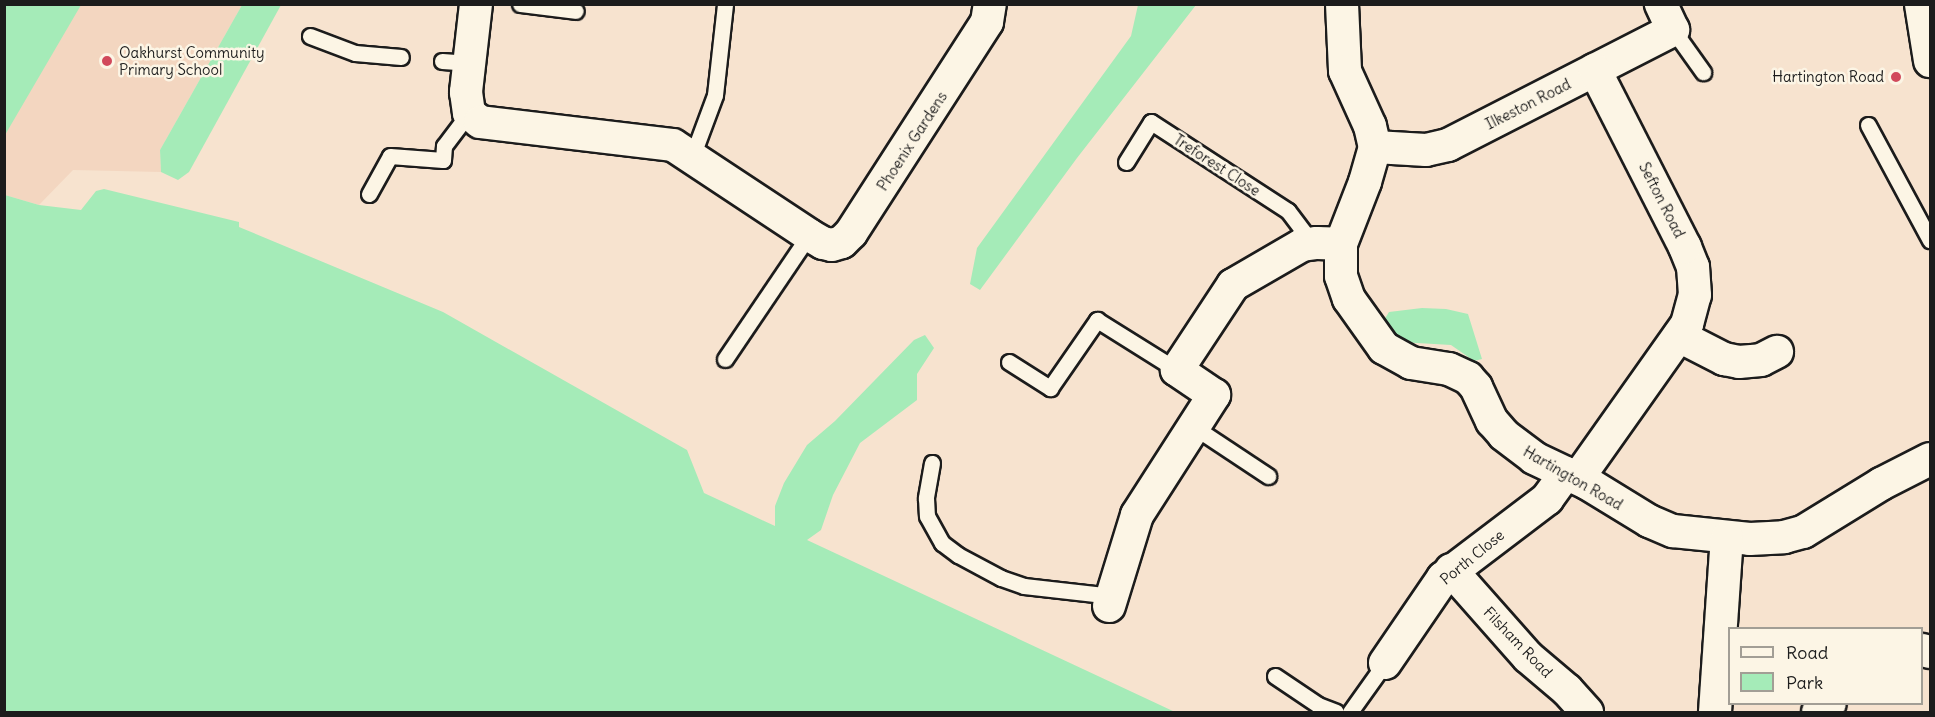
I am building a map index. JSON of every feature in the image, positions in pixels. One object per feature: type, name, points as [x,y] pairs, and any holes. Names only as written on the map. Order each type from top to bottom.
[{"type":"street","points":[[469,113],[466,93],[456,62],[476,4]]},
{"type":"street","name":"Phoenix Gardens","points":[[469,113],[480,122],[498,126],[666,143],[692,157],[809,235],[832,245],[842,242],[851,233],[987,22],[990,4]]},
{"type":"street","points":[[1342,4],[1345,71],[1370,126],[1375,147]]},
{"type":"street","points":[[1921,4],[1930,60]]},
{"type":"street","name":"Ilkeston Road","points":[[1375,147],[1438,149],[1595,70],[1667,17]]},
{"type":"street","name":"Sefton Road","points":[[1572,476],[1679,336],[1693,306],[1696,285],[1693,267],[1595,70]]},
{"type":"street","name":"Hartington Road","points":[[1375,147],[1365,182],[1327,244],[1349,299],[1384,348],[1411,363],[1449,369],[1468,378],[1476,387],[1492,421],[1504,435],[1534,458],[1572,476],[1661,527],[1696,535],[1768,539],[1803,532],[1881,484],[1930,459]]},
{"type":"street","points":[[1111,601],[1137,515],[1214,395],[1177,370],[1233,285],[1302,245],[1327,244]]},
{"type":"street","points":[[1679,336],[1724,359],[1739,362],[1761,360],[1777,352]]},
{"type":"street","name":"Porth Close","points":[[1385,663],[1434,588],[1451,570],[1547,500],[1572,476]]},
{"type":"street","points":[[1714,712],[1727,538]]},
{"type":"street","name":"Filsham Road","points":[[1451,570],[1528,657],[1567,690],[1587,712]]},
{"type":"lane","points":[[520,4],[576,11]]},
{"type":"lane","points":[[692,157],[716,94],[725,4]]},
{"type":"lane","name":"Ilkeston Road","points":[[1667,17],[1703,72]]},
{"type":"lane","points":[[310,36],[355,53],[401,57]]},
{"type":"lane","points":[[369,194],[390,156],[443,160],[444,146],[469,113]]},
{"type":"lane","name":"Treforest Close","points":[[1126,162],[1151,122],[1282,207],[1327,244]]},
{"type":"lane","points":[[1868,125],[1930,240]]},
{"type":"lane","points":[[725,359],[809,235]]},
{"type":"lane","points":[[1009,362],[1050,388],[1097,320],[1177,370]]},
{"type":"lane","points":[[1194,427],[1268,476]]},
{"type":"lane","points":[[932,464],[927,489],[927,516],[942,543],[958,555],[1001,578],[1024,586],[1111,601]]},
{"type":"lane","name":"Porth Close","points":[[1350,712],[1385,663]]},
{"type":"lane","points":[[1275,676],[1318,705],[1336,712]]},
{"type":"shaded area","name":"Oakhurst Community Primary School","points":[[4,5],[242,5],[160,150],[161,172],[73,170],[39,205],[5,195]]},
{"type":"green space","points":[[4,5],[81,5],[5,135]]},
{"type":"green space","points":[[242,5],[281,5],[189,172],[178,180],[161,172],[160,150]]},
{"type":"green space","points":[[1138,5],[1196,5],[1077,158],[980,290],[970,284],[977,248],[1131,36]]},
{"type":"green space","points":[[104,189],[239,222],[239,227],[443,312],[687,450],[704,493],[775,526],[775,506],[784,483],[807,445],[835,421],[914,340],[925,335],[934,348],[917,374],[917,400],[860,443],[833,495],[821,530],[807,540],[1175,712],[5,712],[5,195],[39,205],[81,210],[96,191]]},
{"type":"green space","points":[[1422,308],[1446,309],[1468,314],[1482,359],[1474,361],[1451,345],[1400,342],[1384,320],[1389,312]]},
{"type":"place","name":"Oakhurst Community Primary School","points":[[107,61]]},
{"type":"place","name":"Hartington Road","points":[[1896,77]]}]
